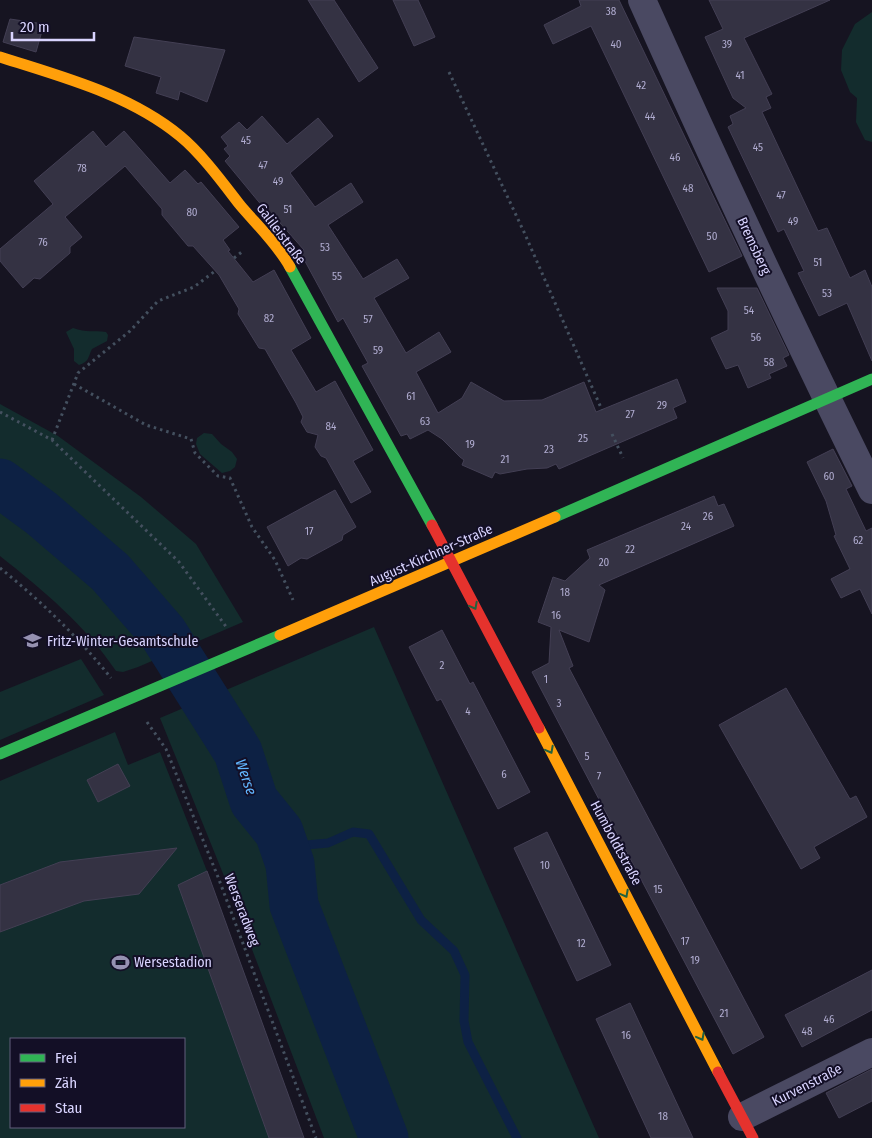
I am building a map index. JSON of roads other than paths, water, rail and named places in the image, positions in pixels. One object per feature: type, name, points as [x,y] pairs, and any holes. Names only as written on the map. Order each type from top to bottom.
[{"type":"street","name":"Bremsberg","points":[[642,0],[729,194],[872,490]]},
{"type":"street","name":"Galileistraße","points":[[0,57],[76,81],[120,99],[153,115],[182,137],[194,150],[287,261],[452,562]]},
{"type":"street","name":"August-Kirchner-Straße","points":[[0,754],[304,626],[872,379]]},
{"type":"street","name":"Humboldtstraße","points":[[452,562],[748,1128]]},
{"type":"street","name":"Kurvenstraße","points":[[748,1128],[872,1052]]},
{"type":"waterway","name":"Werse","points":[[0,483],[41,513],[110,572],[163,633],[238,752],[254,801],[279,832],[290,864],[294,905],[384,1138]]},
{"type":"waterway","points":[[284,847],[328,843],[353,832],[369,834],[421,920],[454,951],[465,975],[464,1021],[468,1042],[517,1138]]},
{"type":"place","name":"Fritz-Winter-Gesamtschule","points":[[33,641]]},
{"type":"place","name":"Wersestadion","points":[[120,962]]}]
